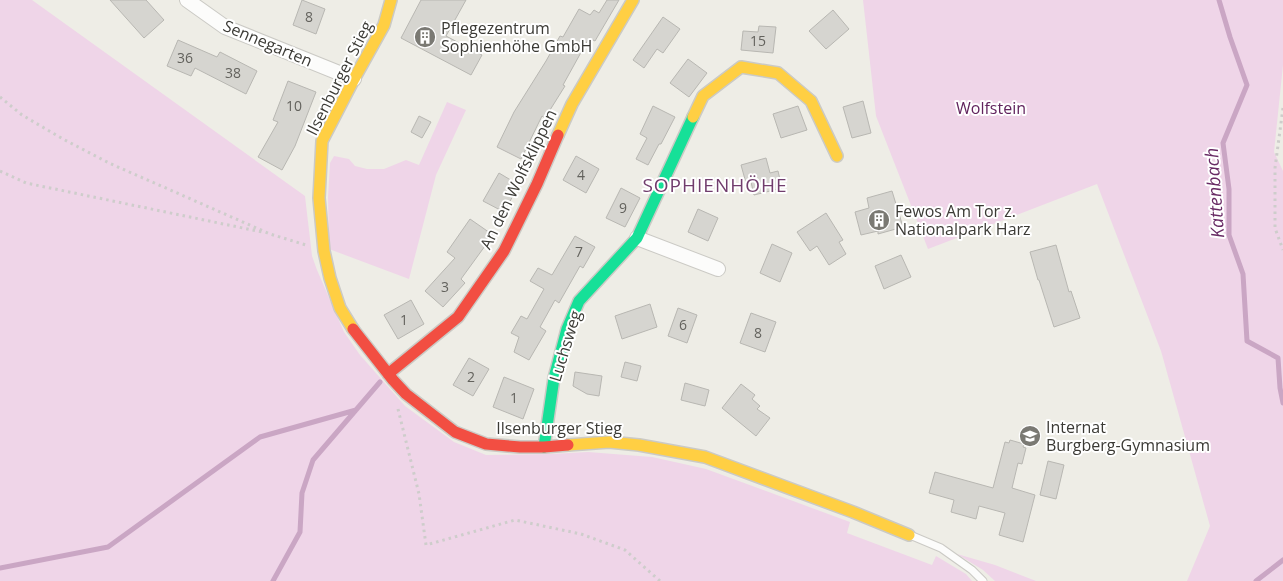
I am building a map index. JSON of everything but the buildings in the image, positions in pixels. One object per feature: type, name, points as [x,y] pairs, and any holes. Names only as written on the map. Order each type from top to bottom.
[{"type":"street","name":"Sennegarten","points":[[187,0],[225,27],[354,79]]},
{"type":"street","name":"Ilsenburger Stieg","points":[[391,0],[384,25],[322,141],[319,198],[324,251],[330,278],[340,308],[354,330],[406,394],[455,432],[486,444],[544,447],[609,442],[639,445],[705,458],[854,512],[910,535]]},
{"type":"street","name":"An den Wolfsklippen","points":[[388,374],[458,317],[504,251],[537,184],[572,104],[633,0]]},
{"type":"street","name":"Luchsweg","points":[[544,447],[554,378],[567,329],[579,300],[637,238],[703,96],[741,67],[778,73],[810,101],[837,156]]},
{"type":"street","points":[[637,238],[718,269]]},
{"type":"lane","name":"Ilsenburger Stieg","points":[[910,535],[941,548],[972,570],[983,581]]},
{"type":"path","points":[[0,97],[22,115],[109,163],[270,234]]},
{"type":"path","points":[[1283,108],[1275,168],[1275,228],[1283,250]]},
{"type":"path","points":[[0,171],[26,183],[270,234],[324,251]]},
{"type":"path","points":[[406,394],[397,406],[419,494],[426,545],[515,520],[581,534],[625,550],[660,581]]},
{"type":"green space","points":[[0,0],[32,0],[305,196],[312,256],[344,332],[360,355],[405,406],[454,442],[486,455],[588,452],[652,457],[706,469],[850,522],[847,533],[932,565],[936,556],[966,574],[972,581],[0,581]]},
{"type":"green space","name":"Wolfstein","points":[[863,0],[1283,0],[1283,65],[1274,152],[1283,171],[1283,581],[1187,581],[1210,526],[1161,351],[1097,184],[928,249],[876,116]]},
{"type":"green space","points":[[447,102],[466,110],[436,175],[409,279],[329,249],[328,197],[330,163],[334,156],[349,159],[355,166],[367,169],[384,169],[406,160],[419,165]]},
{"type":"green space","points":[[957,554],[995,565],[1036,581],[995,581],[983,570]]},
{"type":"waterway","name":"Kattenbach","points":[[1219,0],[1247,85],[1223,143],[1229,189],[1229,235],[1243,274],[1247,341],[1278,358],[1283,403]]},
{"type":"waterway","points":[[273,581],[300,532],[302,493],[313,460],[380,382]]},
{"type":"waterway","points":[[0,568],[108,547],[260,437],[356,410]]},
{"type":"waterway","name":"Kattenbach","points":[[1256,581],[1283,560]]},
{"type":"traffic: fast","points":[[544,447],[554,378],[567,329],[579,301],[637,238],[693,117]]},
{"type":"traffic: slow","points":[[353,329],[340,308],[330,278],[324,251],[319,198],[322,141],[384,25],[391,0]]},
{"type":"traffic: slow","points":[[558,135],[572,104],[633,0]]},
{"type":"traffic: slow","points":[[693,117],[703,96],[741,67],[778,73],[811,101],[837,156]]},
{"type":"traffic: slow","points":[[568,445],[609,442],[639,445],[705,457],[909,535]]},
{"type":"traffic: jam","points":[[388,374],[458,317],[504,251],[537,184],[558,135]]},
{"type":"traffic: jam","points":[[353,329],[406,394],[455,432],[486,444],[520,447],[568,445]]},
{"type":"place","name":"Pflegezentrum Sophienhöhe GmbH","points":[[425,37]]},
{"type":"place","name":"Fewos Am Tor z. Nationalpark Harz","points":[[879,220]]},
{"type":"place","name":"Internat Burgberg-Gymnasium","points":[[1030,436]]},
{"type":"district","name":"SOPHIENHÖHE","points":[[715,185]]}]
